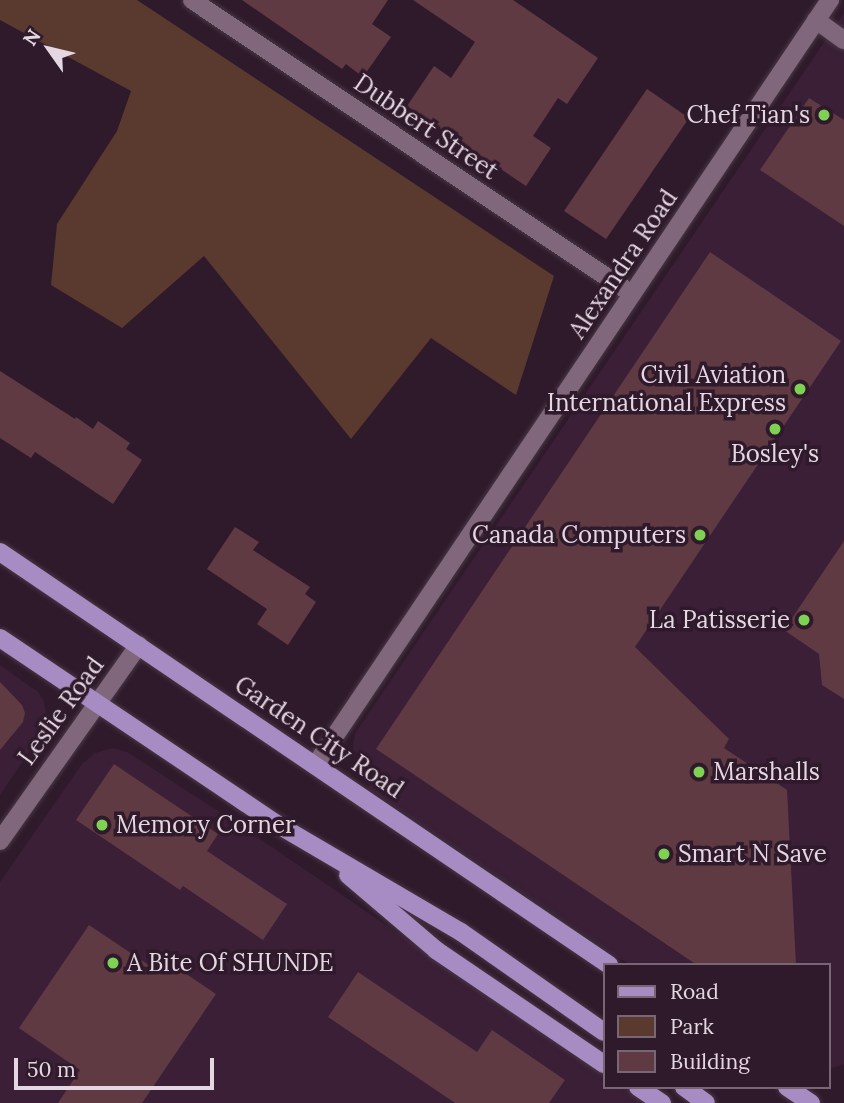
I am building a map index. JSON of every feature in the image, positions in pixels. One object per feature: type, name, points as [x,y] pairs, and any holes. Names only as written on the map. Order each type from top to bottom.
[{"type":"main road","name":"Garden City Road","points":[[0,552],[606,963]]},
{"type":"main road","points":[[0,638],[328,856],[461,933],[602,1031]]},
{"type":"main road","points":[[328,856],[436,950],[602,1063]]},
{"type":"main road","points":[[641,1089],[662,1103]]},
{"type":"main road","points":[[687,1089],[706,1103]]},
{"type":"main road","points":[[791,1089],[811,1103]]},
{"type":"street","name":"Dubbert Street","points":[[192,0],[632,294]]},
{"type":"street","name":"Alexandra Road","points":[[316,764],[830,0]]},
{"type":"street","points":[[816,20],[844,40]]},
{"type":"street","name":"Leslie Road","points":[[0,841],[139,645]]},
{"type":"shaded area","points":[[844,13],[844,1064],[830,1069],[830,963],[627,963],[368,788],[372,781],[359,769],[353,747],[355,733]]},
{"type":"shaded area","points":[[0,665],[38,692],[44,701],[47,719],[40,736],[0,795]]},
{"type":"shaded area","points":[[113,748],[127,752],[237,823],[602,1073],[602,1089],[627,1089],[647,1103],[0,1103],[0,882],[82,764],[95,753]]},
{"type":"green space","points":[[0,0],[137,0],[554,276],[516,395],[431,338],[351,439],[204,256],[122,328],[51,285],[57,224],[117,131],[131,91],[0,20]]},
{"type":"building","points":[[242,0],[388,0],[372,24],[391,37],[363,77],[346,64],[342,69]]},
{"type":"building","points":[[413,0],[513,0],[598,58],[567,104],[558,98],[533,136],[551,148],[526,186],[407,106],[434,66],[451,78],[475,42]]},
{"type":"building","points":[[647,89],[689,118],[606,239],[564,211]]},
{"type":"building","points":[[809,98],[844,120],[844,226],[760,170]]},
{"type":"building","points":[[710,252],[841,341],[635,647],[729,739],[724,748],[787,790],[796,963],[694,963],[376,749]]},
{"type":"building","points":[[0,371],[93,429],[98,421],[130,443],[126,449],[142,460],[113,504],[35,452],[31,458],[0,438]]},
{"type":"building","points":[[235,527],[259,542],[253,550],[310,587],[305,594],[316,602],[288,645],[257,624],[267,609],[207,569]]},
{"type":"building","points":[[844,541],[844,699],[822,685],[819,654],[784,630]]},
{"type":"building","points":[[0,682],[22,705],[25,713],[23,722],[0,750]]},
{"type":"building","points":[[114,764],[218,834],[207,851],[287,904],[263,940],[183,886],[180,890],[76,820]]},
{"type":"building","points":[[89,925],[150,966],[158,955],[216,994],[142,1103],[58,1103],[80,1070],[19,1028]]},
{"type":"building","points":[[358,972],[477,1052],[492,1030],[565,1080],[549,1103],[455,1103],[328,1017]]},
{"type":"place","name":"Chef Tian's","points":[[824,115]]},
{"type":"place","name":"Civil Aviation International Express","points":[[800,389]]},
{"type":"place","name":"Bosley's","points":[[775,429]]},
{"type":"place","name":"Canada Computers","points":[[700,535]]},
{"type":"place","name":"La Patisserie","points":[[804,620]]},
{"type":"place","name":"Marshalls","points":[[699,772]]},
{"type":"place","name":"Memory Corner","points":[[102,825]]},
{"type":"place","name":"Smart N Save","points":[[664,854]]},
{"type":"place","name":"A Bite Of SHUNDE","points":[[113,963]]}]
